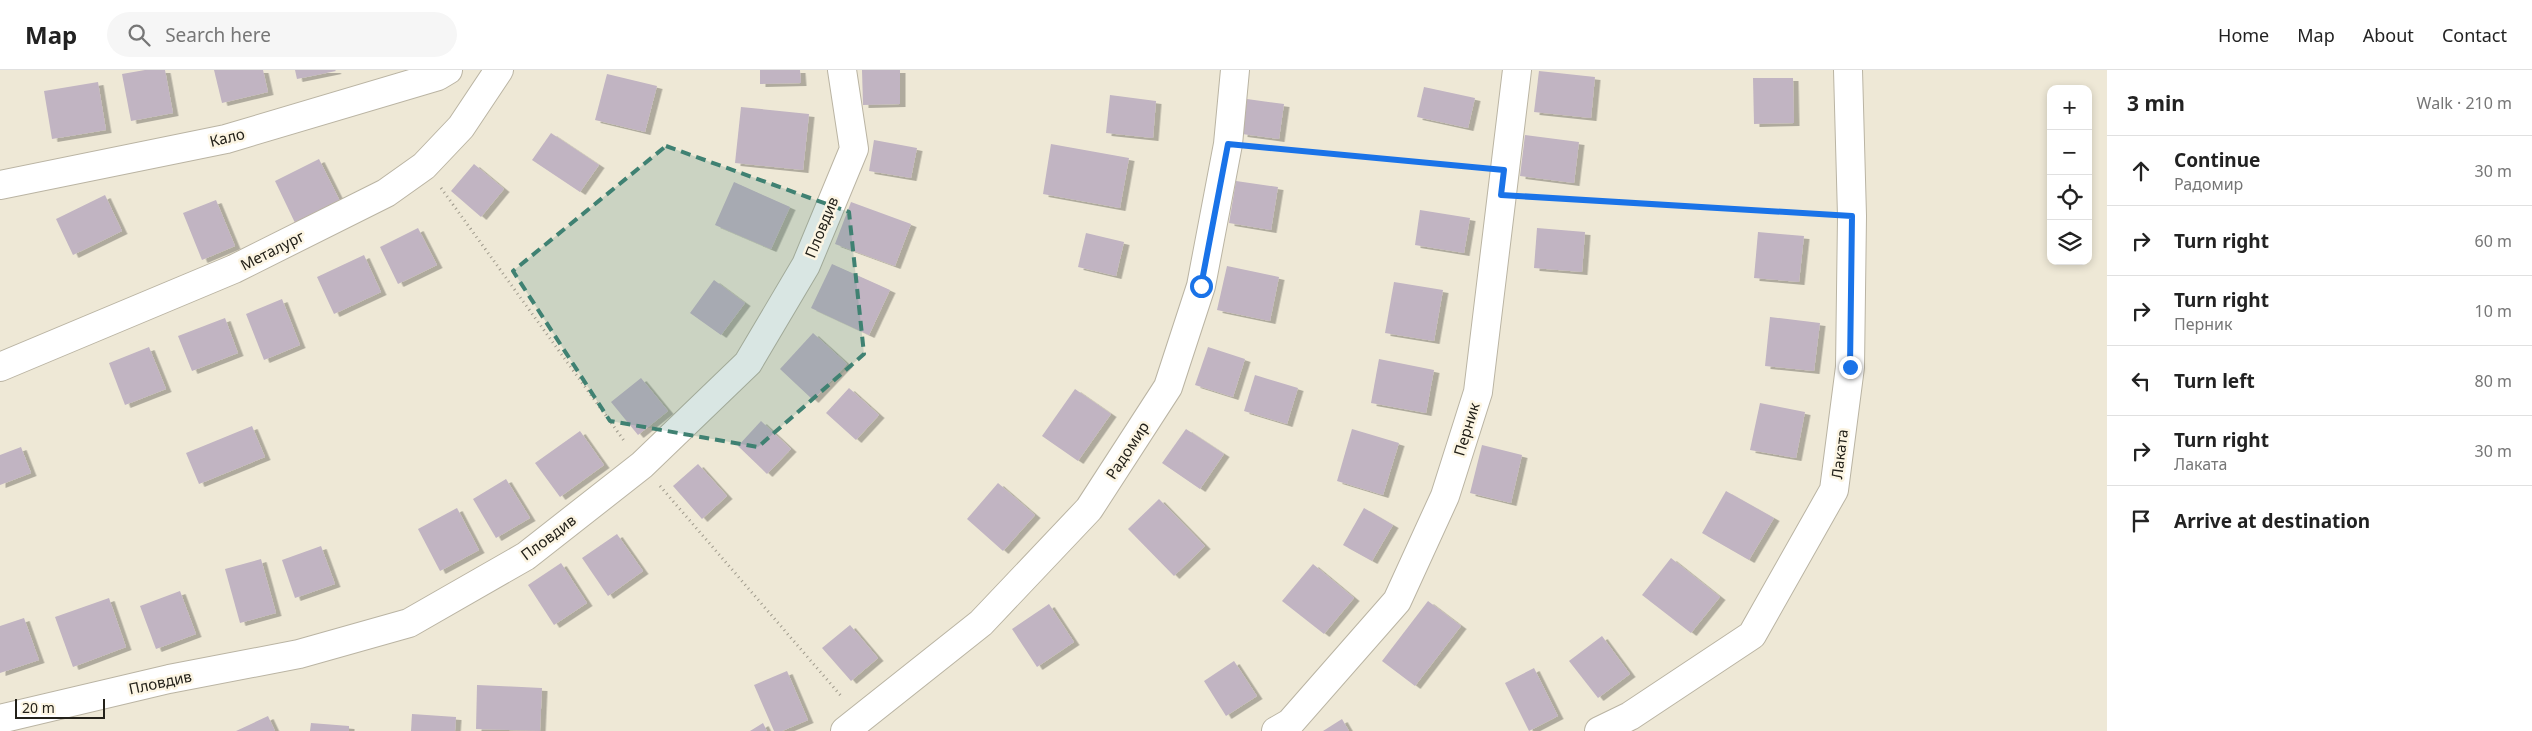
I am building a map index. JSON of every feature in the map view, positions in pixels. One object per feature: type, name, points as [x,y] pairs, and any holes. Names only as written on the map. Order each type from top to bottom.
[{"type":"street","name":"Кало","points":[[0,185],[226,139],[438,76],[448,70]]},
{"type":"street","name":"Металург","points":[[0,367],[234,269],[386,193],[424,166],[461,127],[499,70]]},
{"type":"street","name":"Пловдив","points":[[0,719],[169,679],[299,654],[409,623],[526,556],[642,465],[748,363],[806,265],[854,149],[842,70]]},
{"type":"street","name":"Радомир","points":[[845,731],[981,623],[1089,509],[1168,387],[1201,286],[1228,144],[1235,70]]},
{"type":"street","name":"Перник","points":[[1276,731],[1290,723],[1398,601],[1445,496],[1478,392],[1518,70]]},
{"type":"street","name":"Лаката","points":[[1598,731],[1630,716],[1752,635],[1834,490],[1850,367],[1852,216],[1848,70]]},
{"type":"path","points":[[1228,144],[1503,183],[1852,216]]},
{"type":"highlighted area","points":[[666,146],[849,212],[864,354],[758,447],[610,421],[513,271]]},
{"type":"building","points":[[145,70],[165,70],[173,113],[131,121],[122,74]]},
{"type":"building","points":[[214,70],[263,70],[268,92],[222,103]]},
{"type":"building","points":[[295,70],[335,70],[336,71],[297,79]]},
{"type":"building","points":[[760,70],[800,70],[801,83],[760,84]]},
{"type":"building","points":[[862,70],[900,70],[900,104],[863,105]]},
{"type":"building","points":[[1539,71],[1595,77],[1591,118],[1534,112]]},
{"type":"building","points":[[607,74],[657,86],[645,132],[595,120]]},
{"type":"building","points":[[1753,78],[1793,78],[1794,123],[1754,124]]},
{"type":"building","points":[[98,82],[106,130],[52,139],[44,91]]},
{"type":"building","points":[[1424,87],[1475,98],[1468,128],[1417,117]]},
{"type":"building","points":[[1110,95],[1156,101],[1153,138],[1106,133]]},
{"type":"building","points":[[1247,99],[1284,104],[1279,139],[1242,134]]},
{"type":"building","points":[[741,107],[809,114],[803,170],[735,163]]},
{"type":"building","points":[[551,133],[599,165],[580,192],[532,160]]},
{"type":"building","points":[[1525,135],[1579,142],[1574,183],[1520,176]]},
{"type":"building","points":[[874,140],[917,148],[911,178],[869,171]]},
{"type":"building","points":[[1051,144],[1129,158],[1120,208],[1043,194]]},
{"type":"building","points":[[319,159],[342,205],[297,227],[275,181]]},
{"type":"building","points":[[474,164],[504,189],[481,217],[451,191]]},
{"type":"building","points":[[1236,181],[1278,187],[1271,230],[1229,223]]},
{"type":"building","points":[[734,182],[790,207],[771,249],[715,225]]},
{"type":"building","points":[[105,195],[122,231],[73,255],[56,219]]},
{"type":"building","points":[[216,200],[235,246],[202,260],[183,213]]},
{"type":"building","points":[[851,202],[911,224],[895,266],[835,244]]},
{"type":"building","points":[[1420,210],[1470,218],[1464,253],[1415,245]]},
{"type":"building","points":[[418,228],[437,265],[398,284],[380,247]]},
{"type":"building","points":[[1537,228],[1585,232],[1582,272],[1534,268]]},
{"type":"building","points":[[1758,232],[1804,236],[1799,282],[1754,278]]},
{"type":"building","points":[[1086,233],[1124,242],[1116,276],[1078,267]]},
{"type":"building","points":[[364,255],[381,292],[334,314],[317,277]]},
{"type":"building","points":[[832,264],[890,290],[869,335],[811,308]]},
{"type":"building","points":[[1227,266],[1279,277],[1270,321],[1217,310]]},
{"type":"building","points":[[714,280],[745,303],[721,335],[690,313]]},
{"type":"building","points":[[1394,282],[1443,290],[1434,341],[1385,333]]},
{"type":"building","points":[[282,299],[300,345],[264,360],[246,314]]},
{"type":"building","points":[[1770,317],[1820,323],[1814,371],[1765,366]]},
{"type":"building","points":[[225,318],[238,353],[192,371],[178,336]]},
{"type":"building","points":[[813,333],[847,364],[813,400],[780,369]]},
{"type":"building","points":[[149,347],[166,389],[125,405],[109,363]]},
{"type":"building","points":[[1208,347],[1245,359],[1233,397],[1195,385]]},
{"type":"building","points":[[1379,359],[1434,370],[1426,413],[1371,403]]},
{"type":"building","points":[[1255,375],[1298,388],[1287,424],[1244,411]]},
{"type":"building","points":[[641,378],[668,411],[638,435],[611,402]]},
{"type":"building","points":[[849,388],[879,415],[856,440],[826,413]]},
{"type":"building","points":[[1075,389],[1111,414],[1078,461],[1042,436]]},
{"type":"building","points":[[1760,403],[1805,412],[1796,458],[1750,450]]},
{"type":"building","points":[[761,421],[791,449],[767,474],[738,446]]},
{"type":"building","points":[[252,426],[265,457],[199,484],[186,453]]},
{"type":"building","points":[[1186,429],[1224,454],[1200,489],[1162,463]]},
{"type":"building","points":[[1352,429],[1399,443],[1383,495],[1337,481]]},
{"type":"building","points":[[580,431],[604,465],[560,497],[535,463]]},
{"type":"building","points":[[1482,445],[1522,455],[1511,503],[1470,493]]},
{"type":"building","points":[[21,447],[31,473],[0,485],[0,455]]},
{"type":"building","points":[[698,464],[727,496],[702,519],[673,486]]},
{"type":"building","points":[[506,479],[530,518],[496,538],[473,499]]},
{"type":"building","points":[[998,483],[1035,515],[1003,551],[967,519]]},
{"type":"building","points":[[1726,491],[1774,518],[1749,560],[1702,533]]},
{"type":"building","points":[[1159,499],[1205,546],[1174,576],[1128,529]]},
{"type":"building","points":[[457,508],[479,550],[440,571],[418,529]]},
{"type":"building","points":[[1364,508],[1393,525],[1372,561],[1343,545]]},
{"type":"building","points":[[617,534],[643,571],[608,596],[582,558]]},
{"type":"building","points":[[321,546],[335,584],[295,598],[282,560]]},
{"type":"building","points":[[1671,558],[1720,597],[1691,633],[1642,595]]},
{"type":"building","points":[[261,559],[276,613],[240,623],[225,569]]},
{"type":"building","points":[[561,563],[587,603],[554,625],[528,585]]},
{"type":"building","points":[[1313,564],[1354,598],[1324,634],[1282,601]]},
{"type":"building","points":[[180,591],[196,634],[156,649],[140,606]]},
{"type":"building","points":[[109,598],[126,647],[73,667],[55,617]]},
{"type":"building","points":[[1428,601],[1461,626],[1415,686],[1382,661]]},
{"type":"building","points":[[1049,604],[1074,642],[1037,667],[1012,629]]},
{"type":"building","points":[[24,618],[39,660],[0,673],[0,626]]},
{"type":"building","points":[[850,625],[878,658],[851,681],[822,648]]},
{"type":"building","points":[[1602,636],[1630,674],[1598,698],[1569,661]]},
{"type":"building","points":[[1234,661],[1257,696],[1226,716],[1204,681]]},
{"type":"building","points":[[1534,668],[1558,716],[1529,731],[1505,683]]},
{"type":"building","points":[[787,671],[808,720],[782,731],[774,731],[754,685]]},
{"type":"building","points":[[477,685],[542,688],[540,731],[476,729]]},
{"type":"building","points":[[412,714],[456,717],[455,731],[411,731]]},
{"type":"building","points":[[268,716],[275,731],[236,731]]},
{"type":"building","points":[[1342,719],[1349,731],[1323,731]]},
{"type":"building","points":[[311,723],[349,726],[349,731],[310,731]]},
{"type":"building","points":[[763,723],[767,731],[750,731]]},
{"type":"route","points":[[1201,286],[1228,144],[1504,170],[1501,195],[1852,216],[1850,367]]}]
